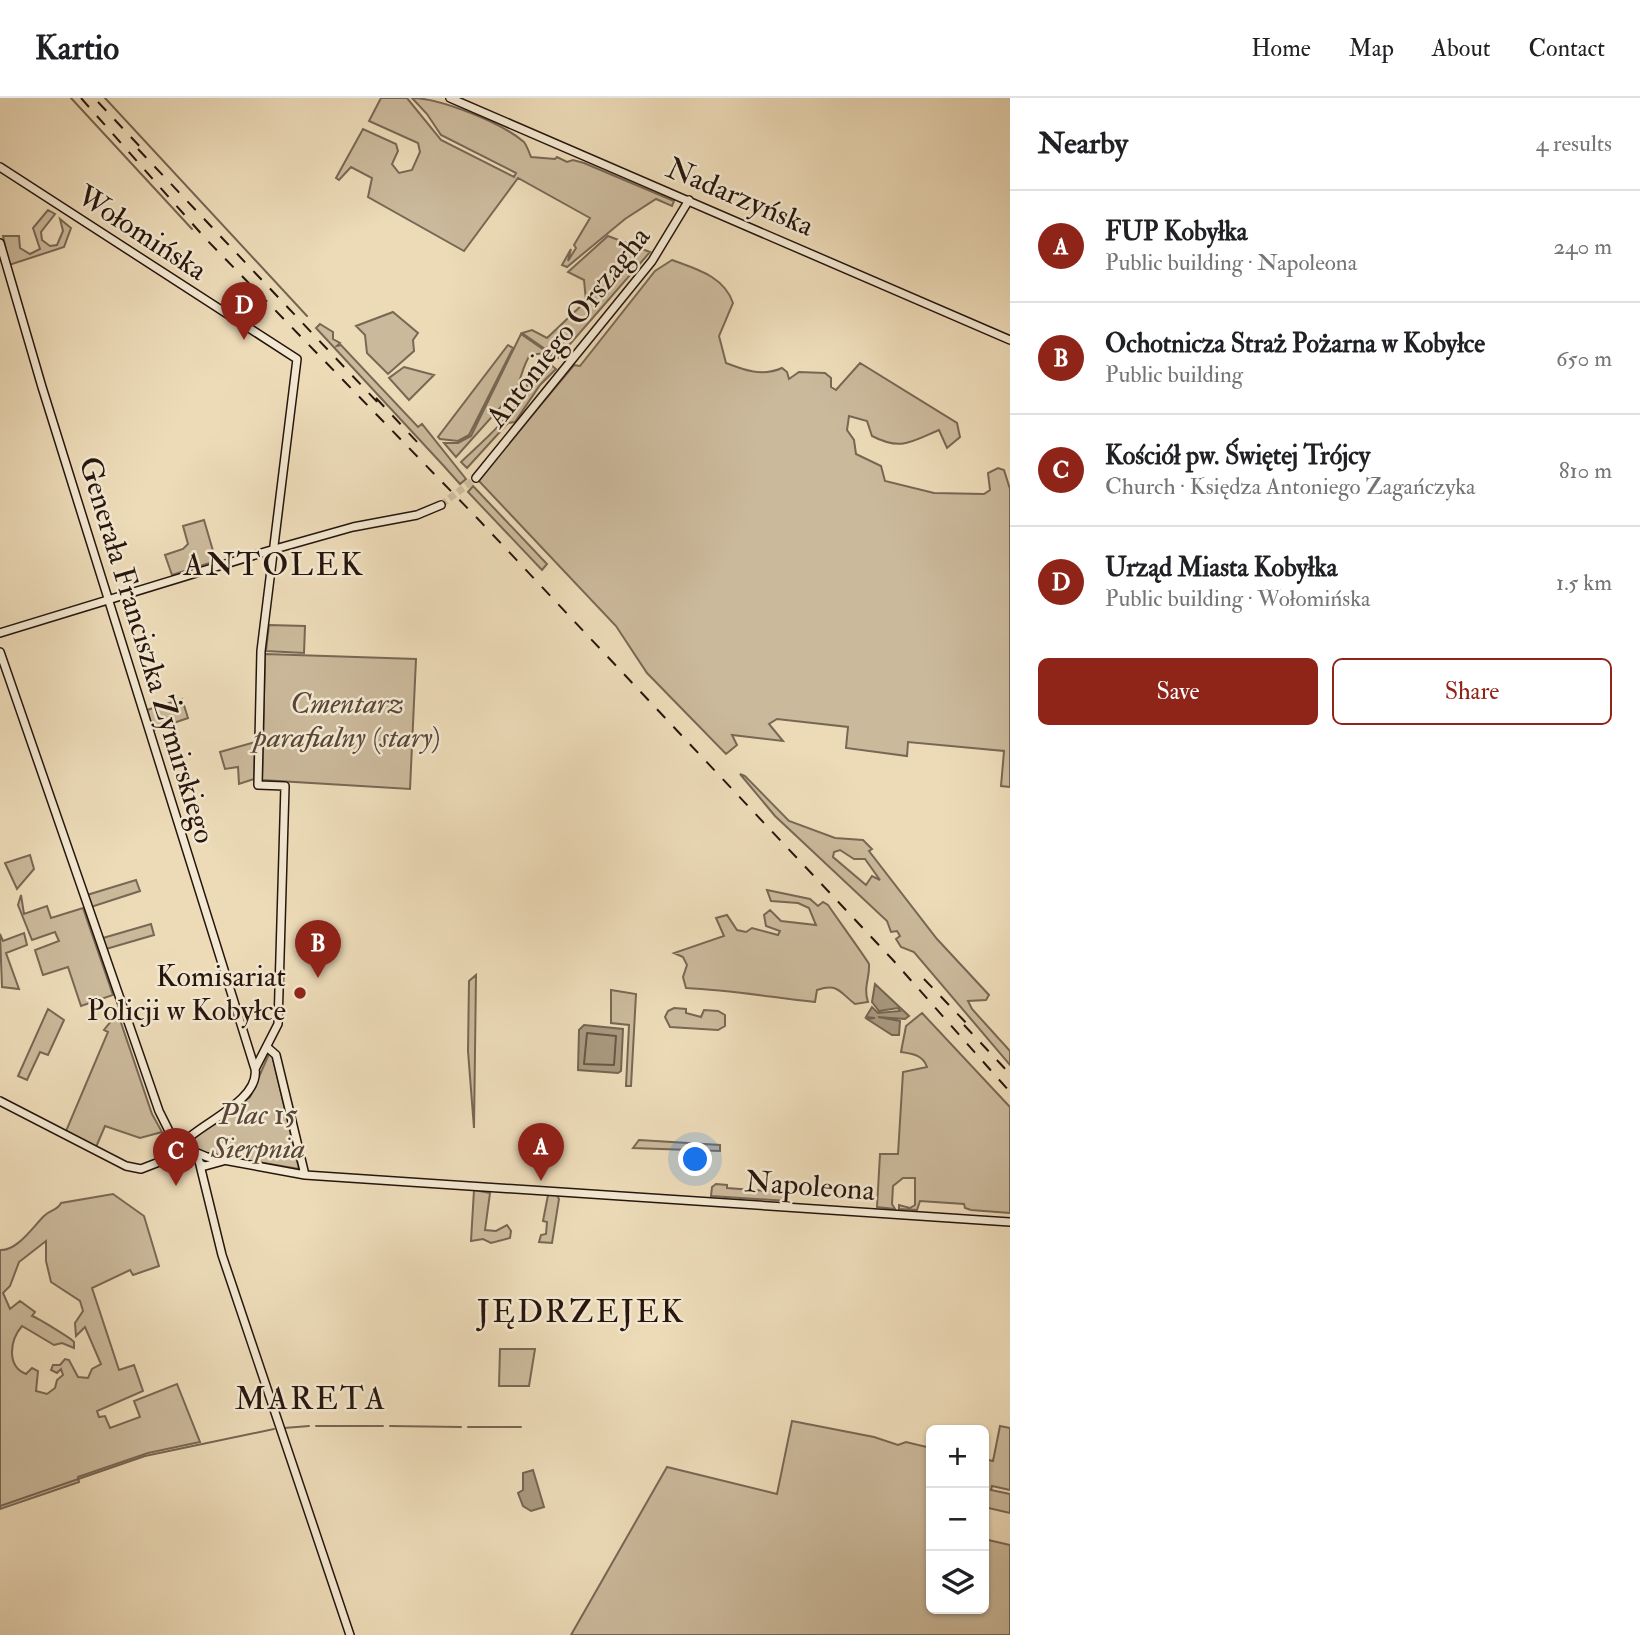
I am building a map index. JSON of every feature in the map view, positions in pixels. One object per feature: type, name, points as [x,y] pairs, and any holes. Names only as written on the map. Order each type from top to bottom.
[{"type":"street","name":"Nadarzyńska","points":[[450,98],[1010,340]]},
{"type":"street","name":"Wołomińska","points":[[0,167],[103,236],[296,356],[273,549]]},
{"type":"street","name":"Antoniego Orszagha","points":[[476,478],[652,261],[689,200]]},
{"type":"street","name":"Generała Franciszka Żymirskiego","points":[[0,243],[108,600],[255,1069]]},
{"type":"street","points":[[0,633],[273,549],[354,527],[417,515],[441,505]]},
{"type":"street","points":[[0,1101],[133,1168],[147,1167],[183,1147],[194,1134],[248,1093],[256,1074],[255,1069],[276,1030],[285,786],[258,785],[261,648],[273,549]]},
{"type":"street","points":[[0,652],[162,1119],[183,1147],[204,1162],[205,1188],[228,1273],[349,1635]]},
{"type":"street","points":[[268,1048],[275,1055],[305,1175]]},
{"type":"street","name":"Napoleona","points":[[204,1162],[231,1161],[305,1175],[1010,1222]]},
{"type":"green space","points":[[381,98],[407,98],[441,140],[514,177],[516,173],[441,135],[412,98],[454,107],[501,127],[524,142],[531,157],[557,157],[567,162],[573,160],[584,163],[674,201],[672,206],[656,199],[625,219],[567,267],[562,265],[571,249],[568,261],[576,248],[574,245],[590,218],[518,178],[464,251],[368,197],[372,178],[351,167],[339,180],[336,178],[363,129],[396,144],[398,151],[392,164],[399,173],[412,170],[420,152],[418,143],[369,121]]},
{"type":"green space","points":[[48,210],[55,214],[41,232],[42,240],[50,246],[57,245],[63,231],[60,219],[71,228],[64,247],[9,265],[3,236],[19,236],[20,248],[30,254],[40,249],[33,228]]},
{"type":"green space","points":[[608,236],[650,252],[558,358],[522,333],[532,330],[547,338],[586,301],[584,280],[568,272]]},
{"type":"green space","points":[[672,260],[708,275],[729,294],[733,303],[719,336],[726,363],[760,372],[782,368],[789,379],[799,372],[825,373],[831,378],[831,387],[836,390],[860,363],[957,423],[960,437],[947,448],[939,430],[906,443],[891,443],[872,436],[867,421],[849,416],[847,430],[854,440],[856,454],[881,466],[885,481],[934,493],[984,494],[990,490],[988,473],[998,468],[1004,470],[1010,489],[1010,787],[1001,786],[1004,751],[908,742],[907,756],[846,748],[848,727],[777,719],[769,724],[783,741],[732,735],[737,745],[726,754],[647,673],[616,626],[478,480],[574,365],[580,366],[655,271]]},
{"type":"green space","points":[[393,312],[418,333],[413,340],[414,351],[388,374],[367,353],[365,335],[356,326]]},
{"type":"green space","points":[[320,324],[333,332],[333,339],[340,343],[337,346],[341,345],[418,427],[422,424],[466,479],[460,484],[316,328]]},
{"type":"green space","points":[[521,334],[557,359],[545,353],[530,355],[515,391],[456,457],[444,443],[458,443],[471,436]]},
{"type":"green space","points":[[508,345],[513,348],[469,435],[458,441],[440,439],[438,437]]},
{"type":"green space","points":[[547,362],[556,369],[540,385],[515,422],[508,423],[467,468],[461,462],[511,412],[524,393],[533,368]]},
{"type":"green space","points":[[404,367],[434,375],[409,400],[389,378]]},
{"type":"green space","points":[[473,486],[547,564],[542,570],[468,492]]},
{"type":"green space","points":[[204,520],[216,561],[172,575],[165,555],[183,549],[188,544],[183,526]]},
{"type":"green space","points":[[269,625],[305,626],[304,653],[266,651]]},
{"type":"green space","name":"Cmentarz parafialny (stary)","points":[[265,654],[416,659],[410,789],[262,780]]},
{"type":"green space","points":[[182,699],[188,718],[153,730],[147,710]]},
{"type":"green space","points":[[255,742],[254,779],[239,784],[238,767],[225,769],[220,752]]},
{"type":"green space","points":[[740,774],[789,821],[835,838],[863,840],[872,849],[869,851],[937,939],[989,995],[986,1000],[968,1001],[1010,1051],[1010,1065],[914,952],[901,947],[896,939],[900,936],[897,931],[891,932],[887,921],[775,816]],"holes":[[[840,850],[854,859],[865,859],[880,880],[872,876],[866,885],[833,857],[834,852]]]},
{"type":"green space","points":[[30,855],[34,869],[17,889],[5,863]]},
{"type":"green space","points":[[136,880],[140,891],[91,907],[87,895]]},
{"type":"green space","points":[[767,890],[810,899],[818,906],[823,902],[828,905],[869,964],[866,992],[868,1002],[855,1004],[834,988],[817,990],[815,1002],[686,988],[683,977],[687,965],[683,957],[674,953],[724,936],[716,918],[727,915],[737,930],[746,932],[752,928],[778,935],[780,931],[766,926],[764,915],[770,910],[781,921],[816,925],[809,908],[798,903],[771,901]]},
{"type":"green space","points":[[21,895],[24,914],[47,906],[51,918],[83,908],[113,995],[81,1006],[68,967],[43,975],[35,950],[59,941],[55,932],[32,940],[18,905]]},
{"type":"green space","points":[[151,924],[154,935],[106,949],[103,938]]},
{"type":"green space","points":[[24,933],[27,945],[6,953],[19,989],[2,987],[0,934],[3,941]]},
{"type":"green space","points":[[476,975],[474,1128],[468,1051],[469,981]]},
{"type":"green space","points":[[611,990],[636,994],[631,1086],[626,1086],[629,1025],[611,1023]]},
{"type":"green space","points":[[674,1008],[686,1009],[686,1013],[701,1017],[704,1010],[718,1011],[725,1015],[725,1026],[718,1030],[670,1027],[665,1017],[668,1011]]},
{"type":"green space","points":[[48,1009],[64,1020],[48,1055],[40,1052],[27,1080],[18,1076]]},
{"type":"green space","points":[[922,1013],[1010,1107],[1010,1213],[971,1210],[965,1208],[964,1204],[920,1201],[917,1210],[899,1209],[899,1205],[910,1208],[915,1205],[915,1178],[903,1178],[893,1186],[892,1204],[895,1209],[877,1207],[880,1154],[898,1154],[903,1072],[927,1067],[920,1058],[901,1052],[906,1026]]},
{"type":"green space","points":[[116,1015],[119,1017],[152,1114],[162,1132],[140,1138],[105,1126],[96,1147],[66,1131],[108,1032],[104,1030]]},
{"type":"green space","name":"Plac 15 Sierpnia","points":[[269,1054],[272,1054],[299,1169],[199,1152],[190,1143],[193,1138],[250,1097]]},
{"type":"green space","points":[[639,1140],[720,1145],[720,1151],[633,1148]]},
{"type":"green space","points":[[716,1184],[727,1185],[727,1188],[781,1192],[784,1189],[787,1201],[711,1196],[712,1187]]},
{"type":"green space","points":[[474,1190],[490,1193],[485,1230],[496,1231],[507,1225],[511,1231],[510,1238],[491,1243],[483,1239],[471,1241]]},
{"type":"green space","points":[[113,1194],[144,1216],[159,1266],[133,1275],[130,1270],[92,1288],[119,1370],[134,1365],[143,1391],[97,1411],[99,1417],[105,1416],[110,1428],[140,1417],[134,1401],[177,1384],[200,1442],[148,1453],[78,1477],[79,1482],[0,1509],[0,1250],[18,1243],[61,1203]],"holes":[[[46,1241],[46,1261],[51,1282],[80,1301],[83,1311],[75,1323],[76,1336],[85,1327],[101,1364],[92,1369],[88,1378],[78,1377],[69,1360],[65,1359],[60,1365],[53,1365],[51,1370],[57,1373],[61,1369],[63,1375],[57,1380],[55,1388],[47,1394],[36,1391],[38,1371],[32,1368],[26,1374],[15,1365],[12,1352],[18,1332],[22,1326],[54,1345],[62,1343],[74,1348],[74,1342],[32,1316],[35,1312],[20,1301],[10,1309],[3,1293],[10,1286],[19,1262]]]},
{"type":"green space","points":[[548,1195],[557,1195],[559,1199],[552,1243],[539,1242],[541,1235],[546,1234],[547,1222],[543,1221]]},
{"type":"green space","points":[[500,1349],[535,1349],[529,1386],[499,1386]]},
{"type":"green space","points":[[792,1421],[874,1437],[898,1445],[906,1442],[926,1447],[926,1614],[989,1614],[989,1540],[1010,1545],[1010,1635],[571,1635],[667,1467],[777,1494]]},
{"type":"green space","points":[[1000,1426],[1010,1428],[1010,1490],[992,1486],[991,1490],[1010,1494],[1010,1513],[989,1508],[989,1460],[993,1461]]},
{"type":"water","points":[[875,984],[909,1016],[905,1019],[878,1017],[900,1021],[899,1035],[892,1035],[867,1019],[875,1018],[866,1017],[872,1007],[878,1013],[900,1011],[898,1008],[879,1011],[872,1002]]},
{"type":"water","points":[[584,1025],[623,1029],[621,1071],[578,1070],[579,1030]]},
{"type":"water","points":[[533,1470],[544,1507],[531,1511],[523,1506],[518,1493],[523,1490],[523,1473]]},
{"type":"waterway","points":[[71,98],[192,229]]},
{"type":"waterway","points":[[105,98],[307,316]]},
{"type":"waterway","points":[[284,1428],[309,1426]]},
{"type":"waterway","points":[[316,1426],[383,1426]]},
{"type":"waterway","points":[[390,1426],[461,1427]]},
{"type":"waterway","points":[[468,1427],[521,1427]]},
{"type":"waterway","points":[[0,1506],[145,1456],[274,1429]]},
{"type":"tunnel","points":[[441,505],[476,478]]},
{"type":"railway","points":[[81,98],[205,238],[478,519],[892,959],[1010,1092]]},
{"type":"railway","points":[[98,102],[146,153]]},
{"type":"railway","points":[[138,149],[381,406]]},
{"type":"railway","points":[[376,398],[419,444]]},
{"type":"railway","points":[[924,979],[972,1029]]},
{"type":"railway","points":[[964,1025],[1010,1074]]},
{"type":"place","name":"Urząd Miasta Kobyłka","points":[[244,340]]},
{"type":"place","name":"Ochotnicza Straż Pożarna w Kobyłce","points":[[318,978]]},
{"type":"place","name":"Komisariat Policji w Kobyłce","points":[[300,993]]},
{"type":"place","name":"FUP Kobyłka","points":[[541,1181]]},
{"type":"place","name":"Kościół pw. Świętej Trójcy","points":[[176,1186]]},
{"type":"district","name":"ANTOLEK","points":[[274,565]]},
{"type":"district","name":"JĘDRZEJEK","points":[[581,1312]]},
{"type":"district","name":"MARETA","points":[[311,1399]]}]
